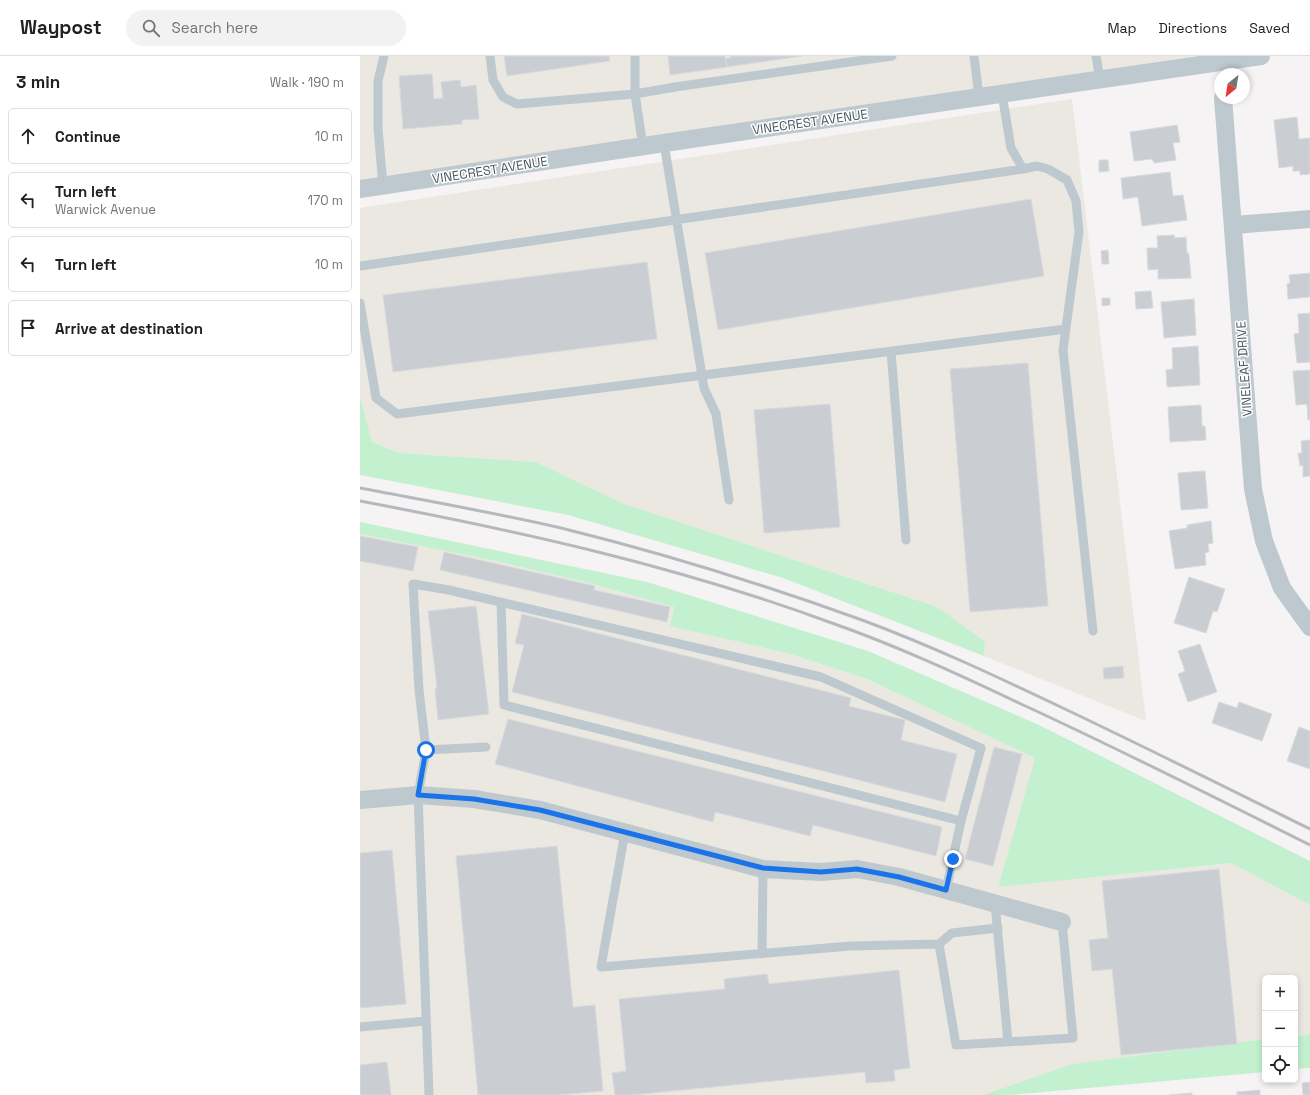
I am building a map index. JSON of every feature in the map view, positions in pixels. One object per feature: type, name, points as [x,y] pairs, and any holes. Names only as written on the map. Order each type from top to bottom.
[{"type":"street","name":"VINECREST AVENUE","points":[[360,190],[664,143],[1100,79],[1227,63],[1261,56]]},
{"type":"street","name":"VINELEAF DRIVE","points":[[1224,104],[1234,225],[1253,489],[1264,541],[1282,588],[1310,627]]},
{"type":"street","points":[[1234,225],[1310,219]]},
{"type":"street","points":[[360,800],[418,795],[474,799],[540,810],[763,868],[821,872],[857,869],[899,877],[1062,922]]},
{"type":"lane","points":[[383,186],[378,128],[378,81],[384,56]]},
{"type":"lane","points":[[490,56],[493,80],[503,97],[517,104],[635,94],[892,56]]},
{"type":"lane","points":[[635,56],[635,94],[643,147]]},
{"type":"lane","points":[[974,56],[979,97]]},
{"type":"lane","points":[[1096,56],[1100,79]]},
{"type":"lane","points":[[1002,94],[1011,148],[1023,169]]},
{"type":"lane","points":[[664,143],[704,388],[716,414],[729,500]]},
{"type":"lane","points":[[360,266],[1037,166],[1048,169],[1067,180],[1076,201],[1079,232],[1063,350],[1093,630]]},
{"type":"lane","points":[[360,303],[376,398],[396,414],[1066,329]]},
{"type":"lane","points":[[891,351],[906,540]]},
{"type":"lane","points":[[429,1095],[418,795],[426,750],[419,690],[413,584],[449,590],[822,677],[981,748],[961,821],[946,890]]},
{"type":"lane","points":[[501,602],[504,705],[961,821]]},
{"type":"lane","points":[[426,750],[486,747]]},
{"type":"lane","points":[[625,832],[601,967],[850,946],[939,944],[952,933],[998,928]]},
{"type":"lane","points":[[762,954],[763,868]]},
{"type":"lane","points":[[995,903],[1008,1042]]},
{"type":"lane","points":[[939,944],[956,1045],[1073,1038],[1062,922]]},
{"type":"lane","points":[[360,1027],[426,1021]]},
{"type":"shaded area","points":[[360,56],[1196,56],[360,181]]},
{"type":"shaded area","points":[[1072,99],[1146,721],[984,656],[985,642],[624,504],[536,462],[399,453],[372,442],[360,396],[360,208]]},
{"type":"shaded area","points":[[360,534],[491,560],[589,583],[674,607],[670,626],[787,653],[867,679],[1035,758],[998,887],[1231,863],[1310,905],[1310,1034],[1298,1035],[1298,975],[1262,975],[1262,1039],[1072,1064],[983,1095],[360,1095]]},
{"type":"green space","points":[[360,396],[372,442],[399,453],[536,462],[624,504],[937,607],[985,642],[984,656],[783,578],[568,515],[360,475]]},
{"type":"green space","points":[[360,522],[647,582],[868,651],[1037,724],[1310,861],[1310,905],[1231,863],[998,887],[1035,758],[867,679],[787,653],[670,626],[674,607],[589,583],[491,560],[360,534]]},
{"type":"green space","points":[[1310,1034],[1310,1068],[1298,1069],[1298,1036]]},
{"type":"green space","points":[[1262,1039],[1262,1072],[1011,1095],[983,1095],[1072,1064]]},
{"type":"building","points":[[504,56],[609,56],[610,61],[507,76]]},
{"type":"building","points":[[668,56],[725,56],[727,67],[670,75]]},
{"type":"building","points":[[730,56],[802,56],[727,67],[725,58],[731,58]]},
{"type":"building","points":[[432,74],[434,99],[443,98],[441,82],[460,80],[461,87],[476,85],[479,119],[462,120],[462,124],[403,129],[399,76]]},
{"type":"building","points":[[1297,117],[1299,139],[1310,138],[1310,174],[1300,175],[1300,171],[1293,171],[1293,166],[1279,168],[1274,120]]},
{"type":"building","points":[[1177,125],[1180,142],[1173,143],[1176,160],[1154,163],[1152,159],[1134,161],[1130,132]]},
{"type":"building","points":[[1099,160],[1108,160],[1109,171],[1099,172]]},
{"type":"building","points":[[1170,172],[1173,196],[1183,195],[1187,220],[1142,226],[1138,197],[1123,199],[1121,178]]},
{"type":"building","points":[[1031,199],[1044,276],[718,330],[705,253]]},
{"type":"building","points":[[1174,235],[1175,238],[1186,237],[1191,278],[1158,279],[1158,269],[1148,270],[1147,248],[1158,248],[1157,236]]},
{"type":"building","points":[[1108,250],[1109,264],[1102,264],[1101,251]]},
{"type":"building","points":[[647,262],[657,339],[393,372],[383,295]]},
{"type":"building","points":[[1310,273],[1310,297],[1288,299],[1287,284],[1290,283],[1289,275]]},
{"type":"building","points":[[1151,291],[1153,308],[1136,309],[1135,292]]},
{"type":"building","points":[[1102,298],[1110,298],[1110,305],[1102,306]]},
{"type":"building","points":[[1194,299],[1196,335],[1164,338],[1161,302]]},
{"type":"building","points":[[1310,313],[1310,362],[1297,363],[1294,334],[1299,333],[1298,314]]},
{"type":"building","points":[[1198,346],[1200,385],[1167,387],[1166,370],[1173,369],[1172,348]]},
{"type":"building","points":[[1028,363],[1048,606],[970,612],[950,369]]},
{"type":"building","points":[[1310,370],[1310,420],[1308,420],[1307,404],[1296,405],[1293,371]]},
{"type":"building","points":[[830,404],[840,527],[764,533],[754,410]]},
{"type":"building","points":[[1201,405],[1202,426],[1205,426],[1206,440],[1170,442],[1168,407]]},
{"type":"building","points":[[1310,440],[1310,476],[1303,477],[1303,465],[1300,466],[1298,453],[1302,453],[1301,441]]},
{"type":"building","points":[[1205,471],[1208,508],[1181,510],[1178,473]]},
{"type":"building","points":[[1211,521],[1213,543],[1208,544],[1209,552],[1205,553],[1206,565],[1175,569],[1169,531],[1187,528],[1187,525]]},
{"type":"building","points":[[360,536],[418,547],[413,571],[360,561]]},
{"type":"building","points":[[444,552],[595,586],[594,590],[670,607],[667,622],[440,570]]},
{"type":"building","points":[[1189,577],[1225,589],[1217,612],[1213,611],[1206,633],[1174,623]]},
{"type":"building","points":[[476,606],[489,714],[438,720],[435,688],[437,688],[428,611]]},
{"type":"building","points":[[522,614],[851,698],[849,706],[905,720],[901,740],[957,754],[945,802],[512,692],[524,645],[515,643]]},
{"type":"building","points":[[1200,644],[1217,692],[1188,702],[1178,674],[1185,671],[1178,651]]},
{"type":"building","points":[[1123,666],[1124,678],[1104,679],[1103,668]]},
{"type":"building","points":[[1219,702],[1237,708],[1239,702],[1272,714],[1262,741],[1212,723]]},
{"type":"building","points":[[508,719],[942,827],[936,856],[813,825],[810,836],[715,812],[713,822],[495,764]]},
{"type":"building","points":[[1299,727],[1310,731],[1310,769],[1287,761]]},
{"type":"building","points":[[994,747],[1022,754],[993,866],[965,859]]},
{"type":"building","points":[[557,846],[573,1007],[595,1005],[603,1091],[558,1095],[478,1095],[456,856]]},
{"type":"building","points":[[392,850],[406,1004],[360,1008],[360,853]]},
{"type":"building","points":[[1219,869],[1237,1044],[1121,1055],[1112,969],[1092,971],[1089,940],[1108,938],[1102,881]]},
{"type":"building","points":[[899,970],[910,1068],[894,1070],[895,1081],[866,1083],[865,1072],[632,1095],[615,1095],[612,1073],[626,1071],[619,999],[725,989],[724,979],[767,974],[769,984]]},
{"type":"building","points":[[387,1062],[391,1095],[360,1095],[360,1065]]},
{"type":"building","points":[[1310,1082],[1310,1095],[1303,1095],[1302,1083]]},
{"type":"building","points":[[1260,1090],[1260,1095],[1237,1095],[1237,1092]]},
{"type":"building","points":[[1192,1093],[1192,1095],[1169,1095]]},
{"type":"railway","points":[[360,488],[462,507],[565,529],[715,571],[862,620],[940,651],[1017,686],[1310,829]]},
{"type":"railway","points":[[360,501],[538,538],[656,567],[772,602],[854,631],[926,660],[1058,721],[1310,845]]},
{"type":"route","points":[[426,750],[418,795],[474,799],[540,810],[763,868],[821,872],[857,869],[899,877],[946,890],[953,859]]}]
